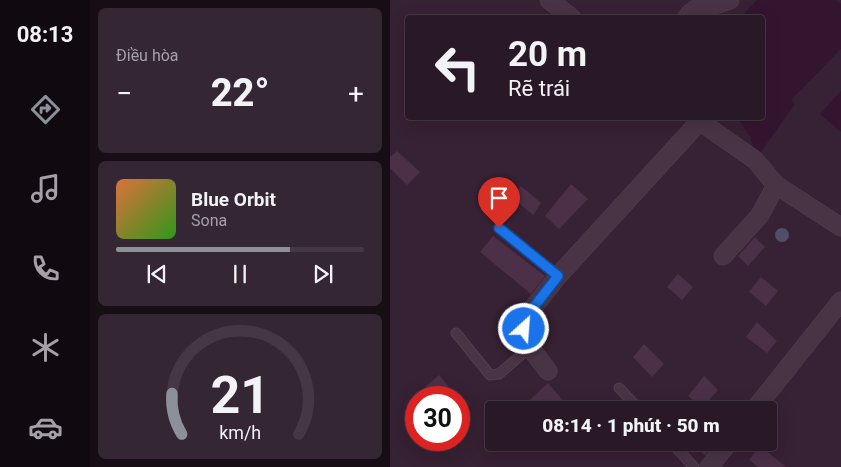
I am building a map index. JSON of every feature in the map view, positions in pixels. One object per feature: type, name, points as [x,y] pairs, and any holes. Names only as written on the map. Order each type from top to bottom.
[{"type":"street","points":[[549,0],[568,15]]},
{"type":"street","points":[[688,15],[700,6],[715,5],[730,0]]},
{"type":"street","points":[[548,371],[525,341],[524,329],[533,308],[558,276],[697,120],[755,160],[776,185],[841,227]]},
{"type":"street","points":[[723,256],[760,215],[776,185]]},
{"type":"street","points":[[761,401],[841,301]]},
{"type":"street","points":[[709,467],[722,451]]},
{"type":"lane","points":[[499,228],[558,276]]},
{"type":"lane","points":[[456,333],[490,375],[499,374],[529,348]]},
{"type":"lane","points":[[618,388],[631,401]]},
{"type":"lane","points":[[679,451],[694,467]]},
{"type":"shaded area","points":[[757,0],[836,0],[841,4],[841,49],[791,100],[795,104],[755,160],[751,138],[739,120],[765,120],[765,15],[744,14]]},
{"type":"shaded area","points":[[841,91],[841,132],[820,114]]},
{"type":"building","points":[[397,151],[420,172],[407,185],[390,168],[390,157]]},
{"type":"building","points":[[571,184],[588,199],[559,229],[545,216]]},
{"type":"building","points":[[521,186],[541,203],[533,215],[511,197]]},
{"type":"building","points":[[493,236],[545,276],[531,294],[480,252]]},
{"type":"building","points":[[755,237],[765,247],[748,266],[738,256]]},
{"type":"building","points":[[678,274],[693,287],[682,300],[667,287]]},
{"type":"building","points":[[761,277],[778,291],[766,306],[749,292]]},
{"type":"building","points":[[757,322],[777,341],[767,353],[746,337]]},
{"type":"building","points":[[644,344],[664,364],[652,377],[633,357]]},
{"type":"building","points":[[439,375],[448,386],[426,386]]},
{"type":"building","points":[[704,376],[718,390],[708,401],[694,401],[688,396]]},
{"type":"building","points":[[548,383],[563,401],[529,401]]},
{"type":"building","points":[[700,451],[708,451],[705,455]]},
{"type":"building","points":[[756,451],[766,451],[786,467],[758,467],[749,460]]},
{"type":"route","points":[[499,228],[558,276],[533,308],[524,329]]}]
